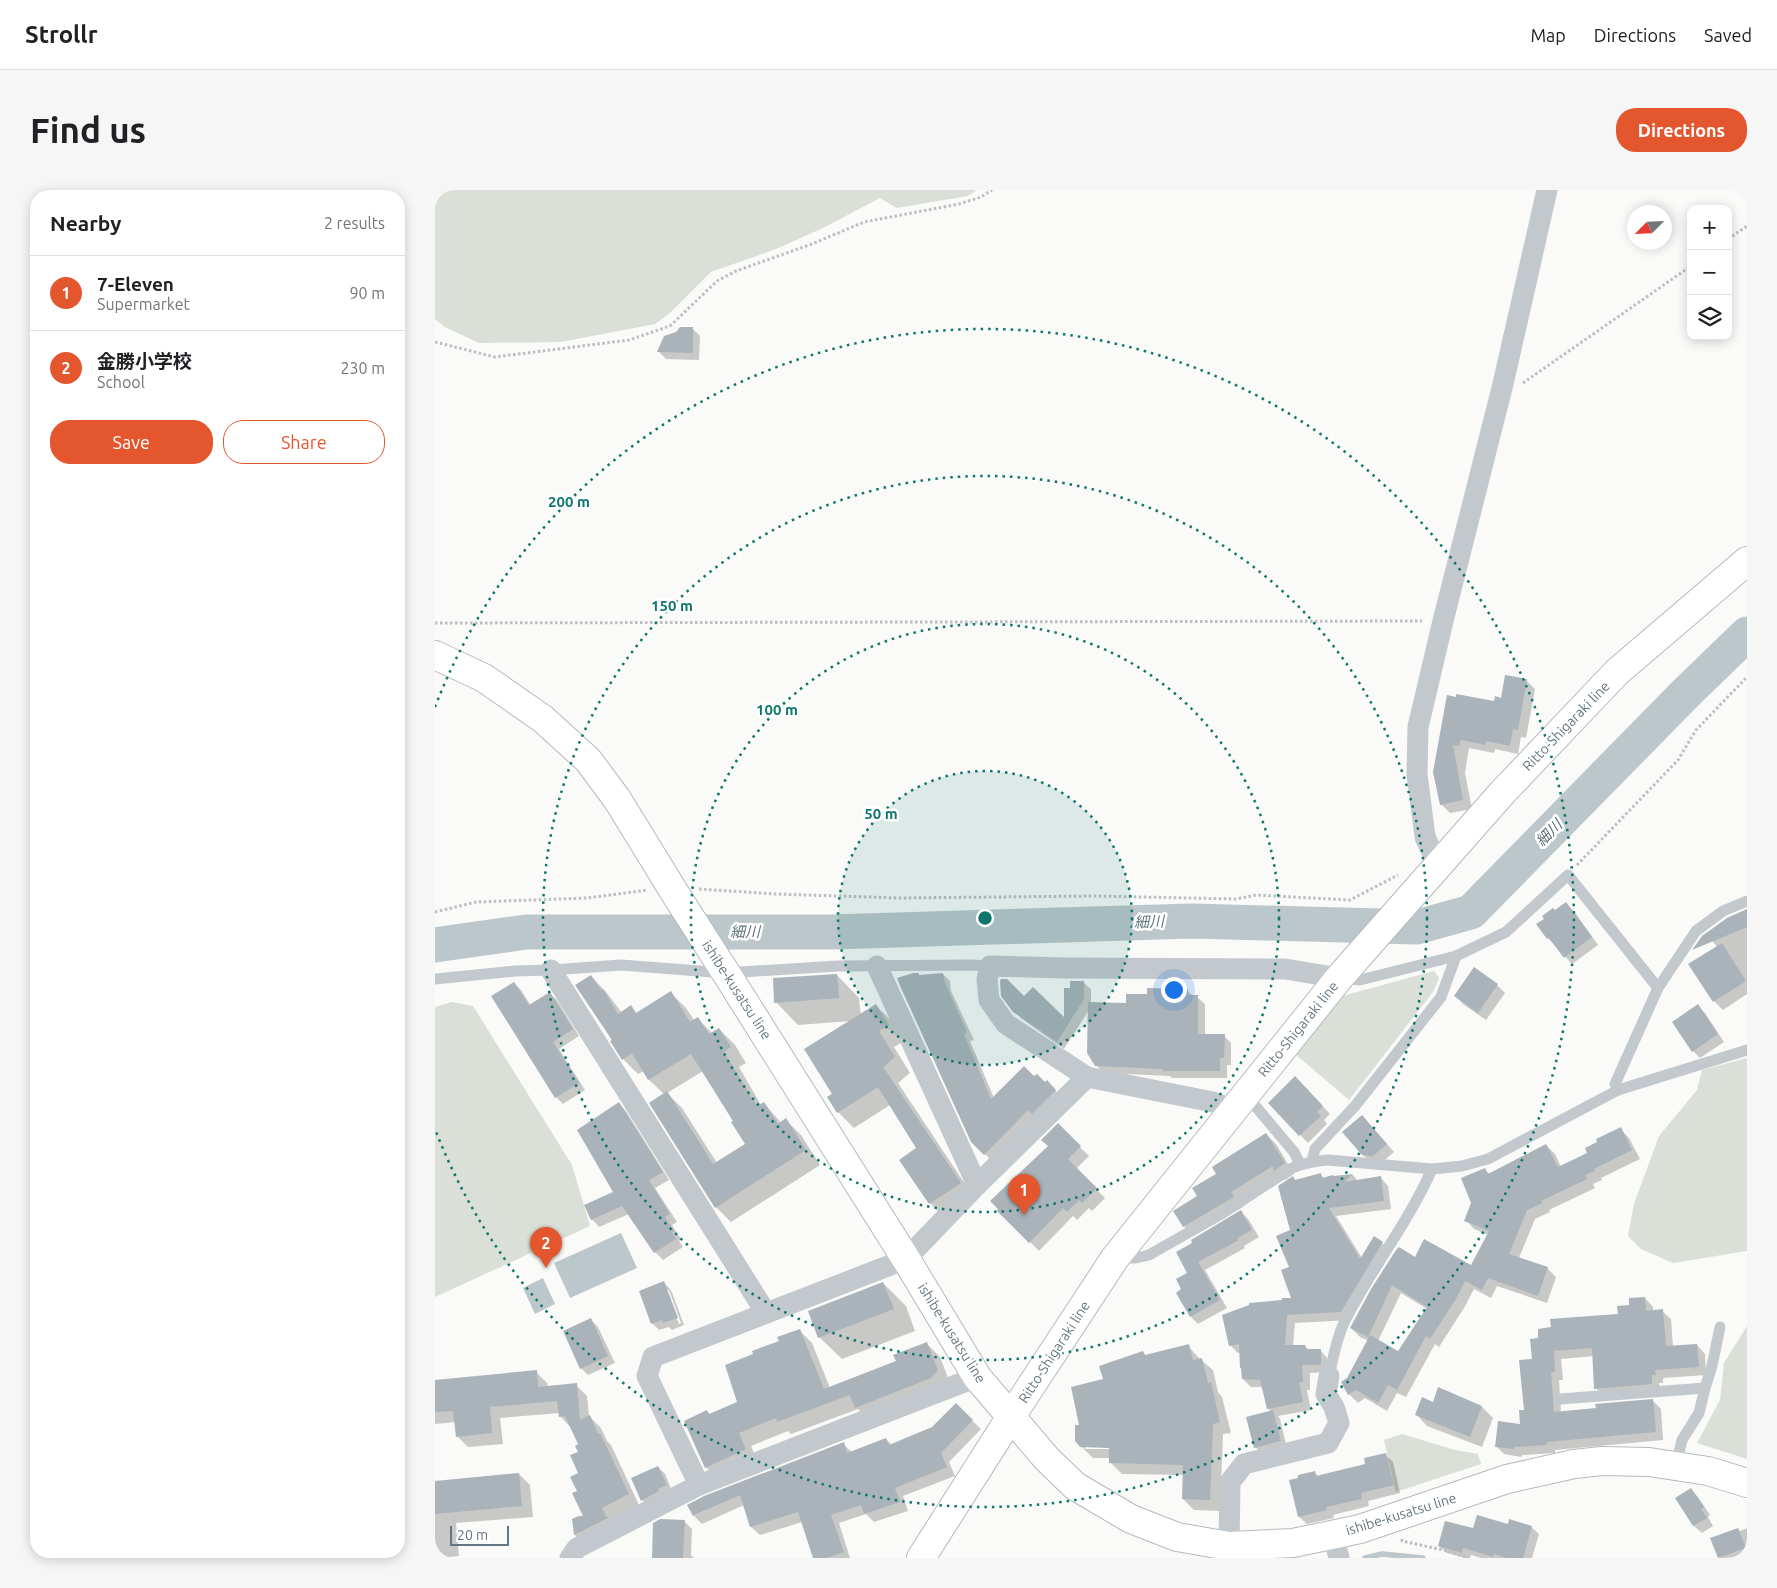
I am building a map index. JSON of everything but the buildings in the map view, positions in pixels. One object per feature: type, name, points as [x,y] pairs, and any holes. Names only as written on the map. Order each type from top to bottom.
[{"type":"main road","name":"Ritto-Shigaraki line","points":[[930,1555],[1010,1418],[1115,1258],[1421,873],[1502,793],[1617,672],[1747,561]]},
{"type":"main road","name":"ishibe-kusatsu line","points":[[435,654],[484,678],[543,719],[588,760],[617,799],[673,891],[906,1259],[977,1377],[1047,1460],[1075,1486],[1131,1519],[1177,1537],[1229,1546],[1293,1543],[1336,1546],[1360,1529],[1507,1479],[1574,1464],[1602,1461],[1649,1462],[1708,1471],[1747,1483]]},
{"type":"street","points":[[1421,873],[1425,837],[1417,774],[1418,727],[1503,384],[1547,190]]},
{"type":"street","points":[[877,966],[977,1185]]},
{"type":"street","points":[[1239,1102],[1213,1102],[1087,1077],[1006,1024],[989,1000],[987,979],[990,966],[1345,971]]},
{"type":"street","points":[[551,970],[766,1313]]},
{"type":"street","points":[[699,1485],[647,1376],[653,1357],[906,1259],[977,1185],[1087,1077]]},
{"type":"street","points":[[1229,1546],[1230,1482],[1244,1464],[1328,1443],[1339,1423],[1335,1407],[1325,1394],[1329,1376]]},
{"type":"street","points":[[570,1558],[577,1548],[699,1485],[792,1447],[977,1377]]},
{"type":"lane","points":[[1345,971],[1360,980],[1456,956],[1506,932],[1568,876],[1658,988]]},
{"type":"lane","points":[[1618,1090],[1615,1084],[1658,988],[1696,932],[1723,911],[1747,901]]},
{"type":"lane","points":[[1313,1161],[1315,1149],[1355,1106],[1441,997],[1456,956]]},
{"type":"lane","points":[[435,979],[515,971],[621,965],[724,969],[837,966],[990,966]]},
{"type":"lane","points":[[1115,1258],[1136,1258],[1149,1255],[1223,1213],[1300,1164],[1313,1161],[1384,1164],[1432,1169],[1461,1166],[1488,1159],[1618,1090],[1747,1050]]},
{"type":"lane","points":[[1239,1102],[1294,1152],[1300,1164]]},
{"type":"lane","points":[[1329,1376],[1342,1326],[1421,1194],[1432,1169]]},
{"type":"lane","points":[[1676,1466],[1682,1440],[1699,1413],[1720,1327]]},
{"type":"lane","points":[[1560,1399],[1705,1388]]},
{"type":"path","points":[[435,342],[495,357],[629,340],[670,326],[717,281],[736,271],[812,244],[864,222],[959,204],[981,197],[992,190]]},
{"type":"path","points":[[1732,236],[1747,226]]},
{"type":"path","points":[[1524,383],[1687,269]]},
{"type":"path","points":[[435,623],[1443,621]]},
{"type":"path","points":[[1568,876],[1679,760],[1696,730],[1747,677]]},
{"type":"path","points":[[435,912],[476,902],[587,898],[673,891],[899,898],[1094,896],[1236,900],[1256,895],[1350,900],[1421,873]]},
{"type":"path","points":[[1395,1517],[1402,1541],[1448,1551],[1468,1558]]},
{"type":"shaded area","points":[[435,190],[977,190],[968,196],[897,208],[880,198],[823,228],[776,249],[711,272],[670,313],[655,324],[561,342],[479,343],[445,327],[435,319]]},
{"type":"shaded area","points":[[1434,971],[1439,978],[1433,992],[1349,1100],[1294,1053],[1342,996]]},
{"type":"shaded area","points":[[452,1002],[473,1006],[572,1165],[590,1226],[435,1297],[435,1007]]},
{"type":"shaded area","points":[[1747,1058],[1747,1251],[1673,1263],[1641,1249],[1628,1236],[1634,1204],[1659,1136],[1697,1090],[1702,1070]]},
{"type":"shaded area","points":[[621,1233],[637,1268],[570,1298],[554,1263]]},
{"type":"shaded area","points":[[543,1278],[555,1304],[535,1314],[523,1288]]},
{"type":"shaded area","points":[[1747,1326],[1747,1459],[1697,1443],[1720,1400],[1724,1363]]},
{"type":"shaded area","points":[[1402,1434],[1455,1450],[1478,1454],[1481,1464],[1396,1492],[1384,1440]]},
{"type":"waterway","name":"細川","points":[[435,945],[526,932],[832,932],[1192,921],[1417,927],[1471,912],[1685,694],[1747,634]]},
{"type":"waterway","points":[[1365,1558],[1382,1554],[1423,1558]]},
{"type":"place","name":"7-Eleven","points":[[1024,1215]]},
{"type":"place","name":"金勝小学校","points":[[546,1268]]}]
